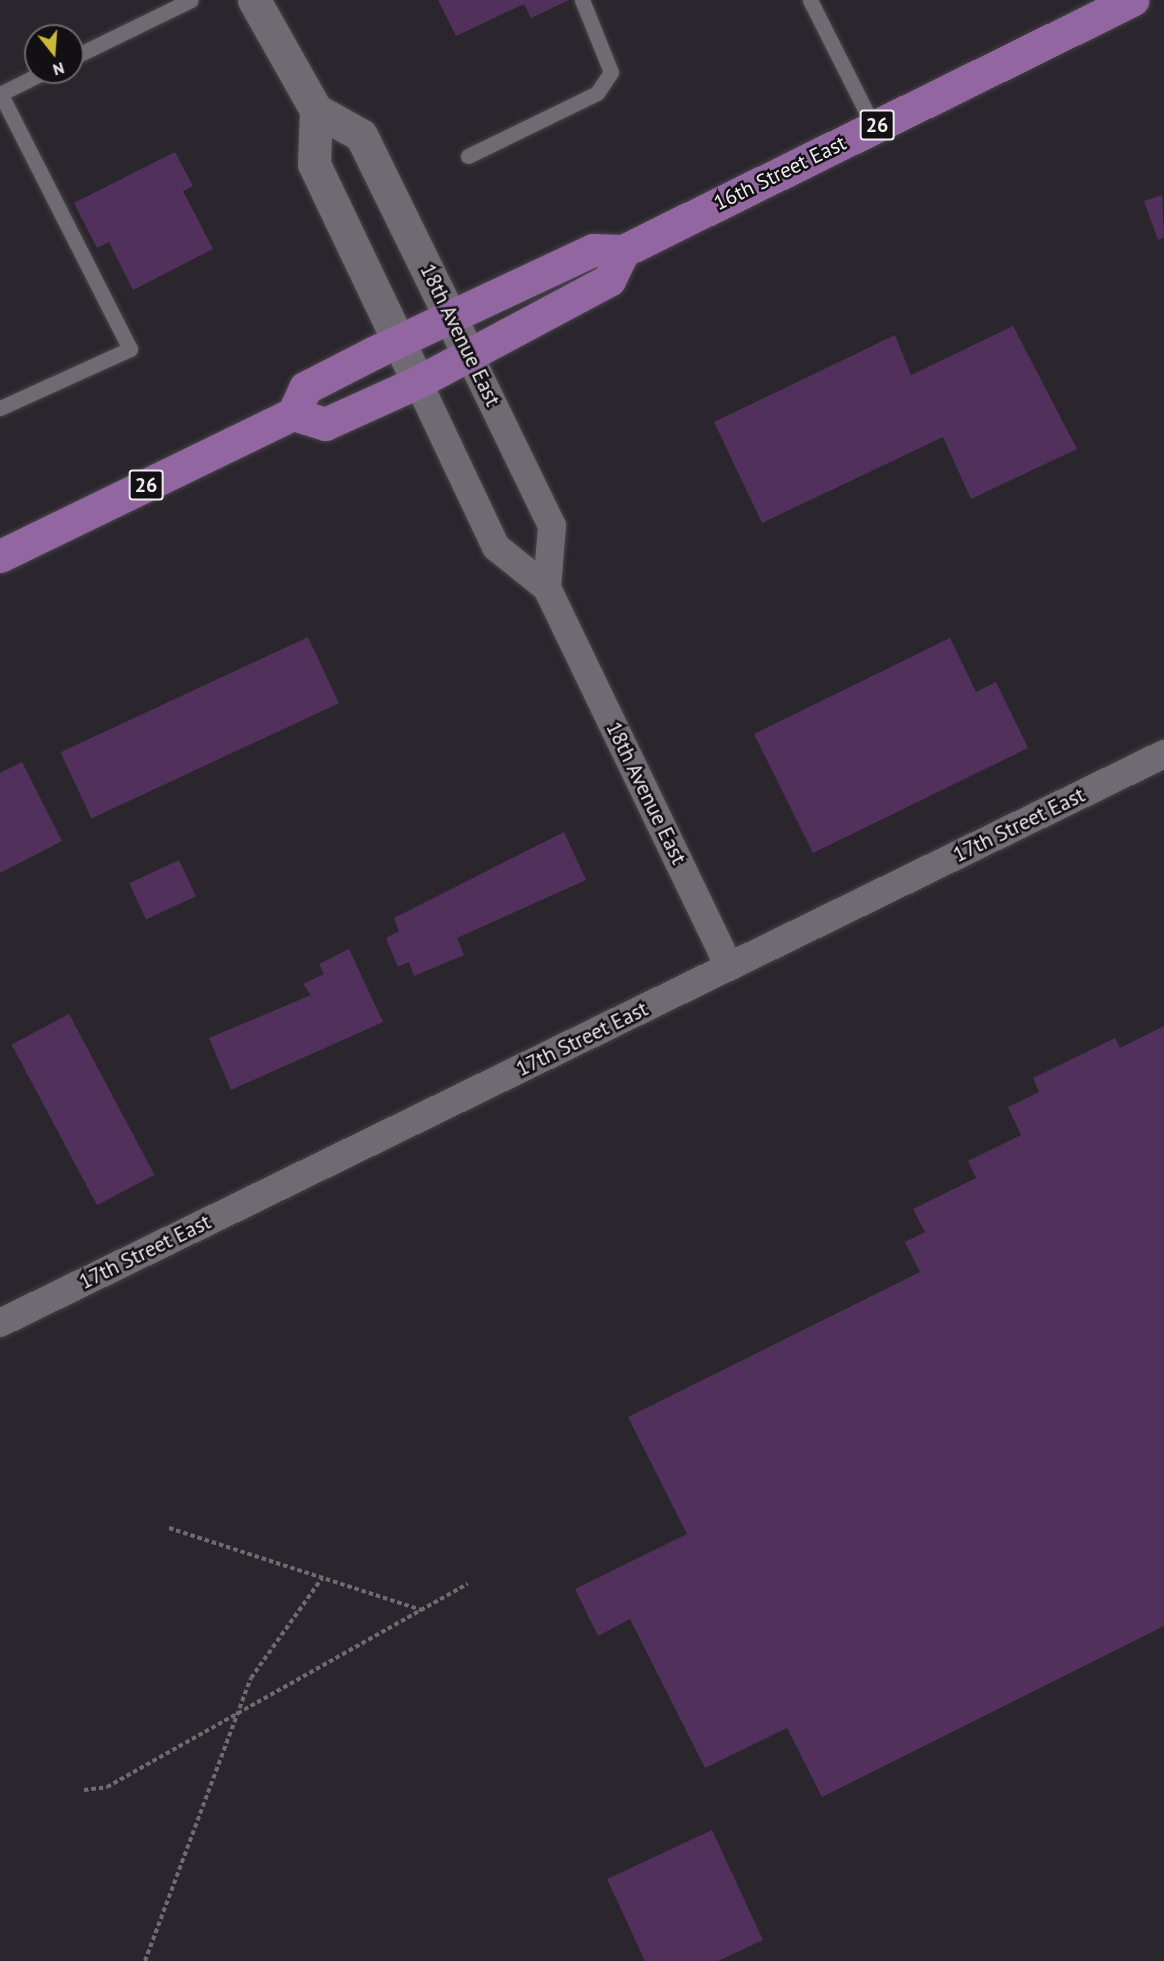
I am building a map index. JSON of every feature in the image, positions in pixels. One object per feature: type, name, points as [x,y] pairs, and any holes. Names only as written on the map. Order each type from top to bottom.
[{"type":"main road","name":"16th Street East","points":[[293,414],[312,384],[399,341],[593,250],[622,251],[1132,0]]},
{"type":"main road","points":[[293,414],[325,424],[418,382],[609,280],[622,251]]},
{"type":"main road","name":"26","points":[[0,556],[293,414]]},
{"type":"street","points":[[254,0],[316,110]]},
{"type":"street","name":"18th Avenue East","points":[[547,588],[552,526],[452,315],[360,135],[316,110],[314,164],[496,547],[547,588],[729,967]]},
{"type":"street","name":"17th Street East","points":[[0,1323],[1164,753]]},
{"type":"lane","points":[[84,52],[191,0]]},
{"type":"lane","points":[[468,156],[597,93],[611,72],[582,0]]},
{"type":"lane","points":[[810,0],[874,127]]},
{"type":"lane","points":[[0,408],[130,349],[0,93],[24,82]]},
{"type":"path","points":[[169,1528],[422,1610]]},
{"type":"path","points":[[145,1961],[251,1678],[322,1578]]},
{"type":"path","points":[[84,1790],[107,1787],[468,1584]]},
{"type":"building","points":[[438,0],[569,0],[531,18],[524,4],[456,36]]},
{"type":"building","points":[[175,152],[193,186],[183,191],[213,249],[133,290],[109,242],[97,248],[74,203]]},
{"type":"building","points":[[1162,195],[1164,237],[1158,240],[1144,201]]},
{"type":"building","points":[[1013,326],[1077,449],[971,499],[943,437],[762,523],[714,422],[895,335],[911,375]]},
{"type":"building","points":[[308,637],[339,703],[91,819],[61,752]]},
{"type":"building","points":[[950,638],[976,692],[996,682],[1028,748],[813,853],[754,734]]},
{"type":"building","points":[[22,762],[62,841],[0,873],[0,773]]},
{"type":"building","points":[[564,832],[586,880],[457,938],[464,955],[414,976],[409,962],[398,967],[386,938],[399,931],[394,918]]},
{"type":"building","points":[[179,860],[196,896],[146,919],[129,883]]},
{"type":"building","points":[[349,949],[383,1022],[231,1090],[209,1038],[311,995],[303,984],[324,974],[319,964]]},
{"type":"building","points":[[69,1014],[154,1175],[97,1205],[12,1045]]},
{"type":"building","points":[[1164,1026],[1164,1626],[822,1797],[787,1728],[705,1768],[630,1619],[598,1636],[575,1589],[687,1534],[628,1417],[920,1272],[905,1242],[925,1232],[913,1209],[976,1178],[968,1161],[1021,1135],[1008,1107],[1039,1092],[1033,1078],[1115,1038],[1120,1048]]},
{"type":"building","points":[[712,1830],[763,1940],[718,1961],[645,1961],[607,1879]]}]
